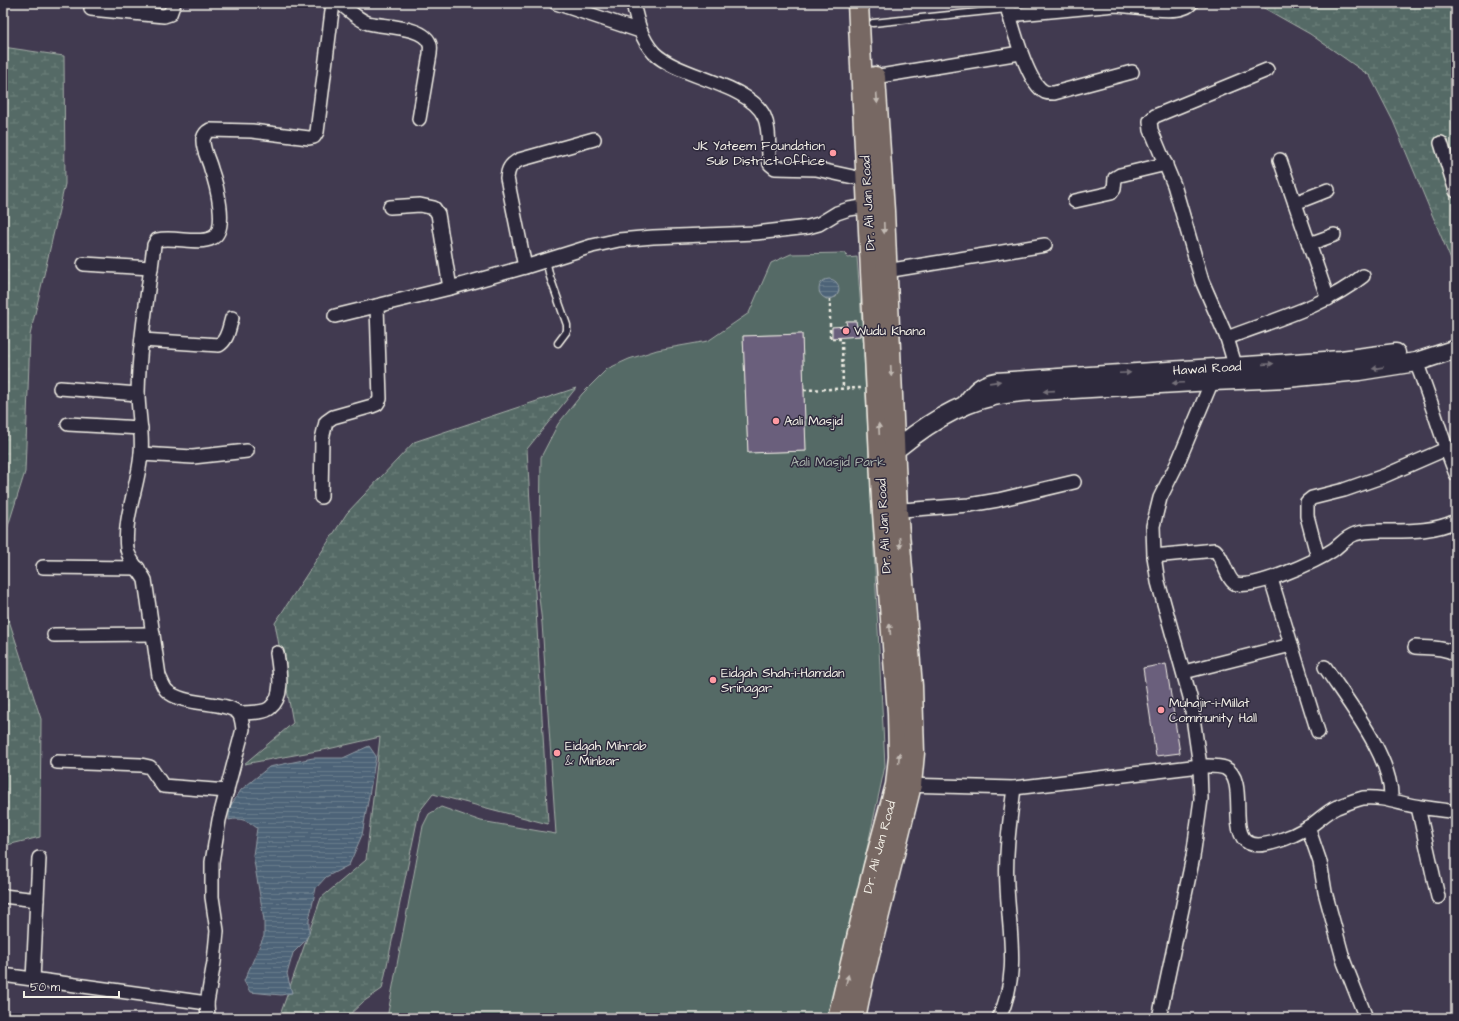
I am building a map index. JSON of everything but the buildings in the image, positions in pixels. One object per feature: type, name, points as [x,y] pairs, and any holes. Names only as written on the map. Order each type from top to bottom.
[{"type":"main road","name":"Dr. Ali Jan Road","points":[[858,3],[868,78],[886,270],[883,350],[877,388],[888,457]]},
{"type":"main road","name":"Dr. Ali Jan Road","points":[[838,1018],[874,866],[904,785],[914,753],[912,686],[890,511],[883,350],[867,180],[868,78],[873,23],[872,3]]},
{"type":"main road","name":"Hawal Road","points":[[888,457],[925,429],[966,405],[995,396],[1021,392],[1212,381],[1238,374],[1395,354],[1415,350],[1456,336]]},
{"type":"main road","name":"Hawal Road","points":[[966,405],[979,388],[985,384],[996,382],[1359,371],[1416,362],[1456,349]]},
{"type":"main road","name":"Dr. Ali Jan Road","points":[[855,1018],[904,785]]},
{"type":"street","points":[[91,10],[164,16],[170,14],[174,3]]},
{"type":"street","points":[[208,1018],[207,1003],[214,962],[217,931],[212,897],[212,862],[219,820],[242,729],[242,720],[239,713],[231,708],[180,699],[166,690],[159,676],[145,580],[138,568],[130,561],[127,550],[127,533],[141,454],[141,428],[138,394],[142,340],[154,245],[157,240],[165,238],[200,240],[212,239],[218,234],[221,225],[217,190],[204,149],[203,139],[205,133],[210,130],[218,129],[309,138],[314,137],[317,132],[333,3]]},
{"type":"street","points":[[340,3],[359,18],[369,23],[413,31],[426,37],[430,45],[430,54],[419,119]]},
{"type":"street","points":[[556,3],[640,31]]},
{"type":"street","points":[[633,3],[640,31],[655,53],[666,61],[734,91],[754,104],[763,115],[768,133],[770,164],[775,168],[816,169],[867,180]]},
{"type":"street","points":[[1132,72],[1054,93],[1044,92],[1038,86],[1020,53],[1008,9],[1130,5],[1168,10],[1184,8],[1191,3]]},
{"type":"street","points":[[868,78],[1020,53]]},
{"type":"street","points":[[1238,374],[1227,338],[1202,281],[1166,164],[1151,130],[1150,121],[1155,116],[1267,70]]},
{"type":"street","points":[[525,267],[507,178],[508,170],[512,164],[519,160],[594,139]]},
{"type":"street","points":[[1441,143],[1456,191]]},
{"type":"street","points":[[1280,160],[1328,299]]},
{"type":"street","points":[[1075,201],[1110,193],[1114,188],[1116,178],[1120,175],[1166,164]]},
{"type":"street","points":[[1295,203],[1328,190]]},
{"type":"street","points":[[390,207],[420,205],[434,208],[438,214],[450,288]]},
{"type":"street","points":[[335,316],[450,288],[592,246],[619,240],[653,237],[756,233],[808,227],[819,224],[837,213],[848,209],[869,206]]},
{"type":"street","points":[[1309,244],[1334,235]]},
{"type":"street","points":[[886,270],[1045,244]]},
{"type":"street","points":[[84,264],[151,268]]},
{"type":"street","points":[[1227,338],[1328,299],[1347,288],[1363,276]]},
{"type":"street","points":[[321,497],[322,439],[326,422],[332,417],[377,404],[380,399],[377,306]]},
{"type":"street","points":[[142,340],[220,345],[224,342],[227,336],[232,318]]},
{"type":"street","points":[[1416,362],[1432,402],[1446,449],[1456,474]]},
{"type":"street","points":[[1159,1018],[1192,857],[1201,799],[1200,766],[1190,697],[1158,582],[1154,556],[1153,526],[1160,498],[1178,462],[1212,381]]},
{"type":"street","points":[[60,388],[138,394]]},
{"type":"street","points":[[68,424],[141,428]]},
{"type":"street","points":[[1318,558],[1307,516],[1307,502],[1312,498],[1344,490],[1384,476],[1446,449]]},
{"type":"street","points":[[141,454],[193,457],[247,451]]},
{"type":"street","points":[[890,511],[991,502],[1074,482]]},
{"type":"street","points":[[1154,556],[1215,550],[1220,554],[1230,579],[1234,584],[1242,585],[1271,579],[1318,558],[1353,534],[1365,531],[1419,531],[1435,529],[1456,521]]},
{"type":"street","points":[[43,567],[138,568]]},
{"type":"street","points":[[1271,579],[1318,732]]},
{"type":"street","points":[[54,635],[153,634]]},
{"type":"street","points":[[1184,672],[1291,645]]},
{"type":"street","points":[[1415,647],[1434,648],[1456,654]]},
{"type":"street","points":[[239,713],[263,711],[270,708],[275,701],[279,690],[280,676],[277,653]]},
{"type":"street","points":[[1325,666],[1377,748],[1387,770],[1391,788],[1390,799]]},
{"type":"street","points":[[57,762],[141,765],[150,767],[163,786],[226,791]]},
{"type":"street","points":[[904,785],[1014,788],[1200,766],[1224,768],[1232,775],[1236,785],[1239,825],[1243,836],[1249,843],[1260,845],[1283,839],[1308,827],[1335,808],[1363,798],[1390,799],[1418,807],[1456,812]]},
{"type":"street","points":[[999,1018],[1007,1000],[1012,974],[1012,945],[1007,885],[1007,846],[1014,788]]},
{"type":"street","points":[[1418,807],[1438,897]]},
{"type":"street","points":[[1308,827],[1320,862],[1325,892],[1344,962],[1366,1018]]},
{"type":"street","points":[[32,979],[39,858]]},
{"type":"street","points":[[3,896],[37,900]]},
{"type":"street","points":[[3,975],[207,1003]]},
{"type":"lane","points":[[873,23],[1008,9]]},
{"type":"lane","points":[[546,260],[550,277],[568,325],[567,331],[558,344]]},
{"type":"path","points":[[830,299],[830,340],[842,339],[843,389]]},
{"type":"path","points":[[804,390],[877,388]]},
{"type":"green space","points":[[1255,3],[1456,3],[1456,272],[1393,121],[1370,76],[1310,34]]},
{"type":"green space","points":[[3,47],[64,56],[65,184],[30,335],[25,472],[3,542]]},
{"type":"green space","name":"Eidgah Shah-i-Hamdan Srinagar","points":[[846,253],[847,258],[857,257],[863,336],[885,766],[830,1018],[387,1018],[423,826],[429,814],[441,807],[481,821],[556,834],[542,623],[538,589],[541,565],[541,457],[558,424],[582,394],[607,369],[629,359],[657,350],[708,341],[749,313],[771,263],[791,254]],"holes":[[[827,279],[839,291],[836,297],[826,299],[819,292]],[[846,321],[856,321],[857,327],[860,327],[860,336],[832,338],[832,327],[847,326]],[[802,334],[806,451],[748,453],[743,336]]]},
{"type":"green space","points":[[576,388],[527,449],[548,824],[433,794],[419,812],[382,989],[363,1002],[346,1018],[279,1018],[321,898],[366,860],[380,737],[328,749],[244,764],[293,723],[275,623],[347,513],[414,442]]},
{"type":"green space","points":[[3,602],[41,719],[40,837],[3,846]]},
{"type":"water","points":[[825,279],[833,279],[839,285],[839,293],[833,299],[825,299],[819,293],[819,285]]},
{"type":"water","points":[[369,746],[376,756],[362,835],[349,865],[326,877],[316,888],[309,920],[309,934],[304,942],[293,953],[287,974],[292,993],[281,995],[250,992],[244,981],[264,936],[264,920],[253,855],[257,828],[244,820],[229,820],[229,808],[241,790],[269,767],[313,758],[343,758]]},
{"type":"place","name":"JK Yateem Foundation Sub District Office","points":[[833,153]]},
{"type":"place","name":"Wudu Khana","points":[[846,331]]},
{"type":"place","name":"Aali Masjid","points":[[776,421]]},
{"type":"place","name":"Eidgah Shah-i-Hamdan Srinagar","points":[[713,680]]},
{"type":"place","name":"Muhajir-i-Millat Community Hall","points":[[1161,710]]},
{"type":"place","name":"Eidgah Mihrab & Minbar","points":[[557,753]]},
{"type":"park label","name":"Aali Masjid Park","points":[[838,462]]}]
